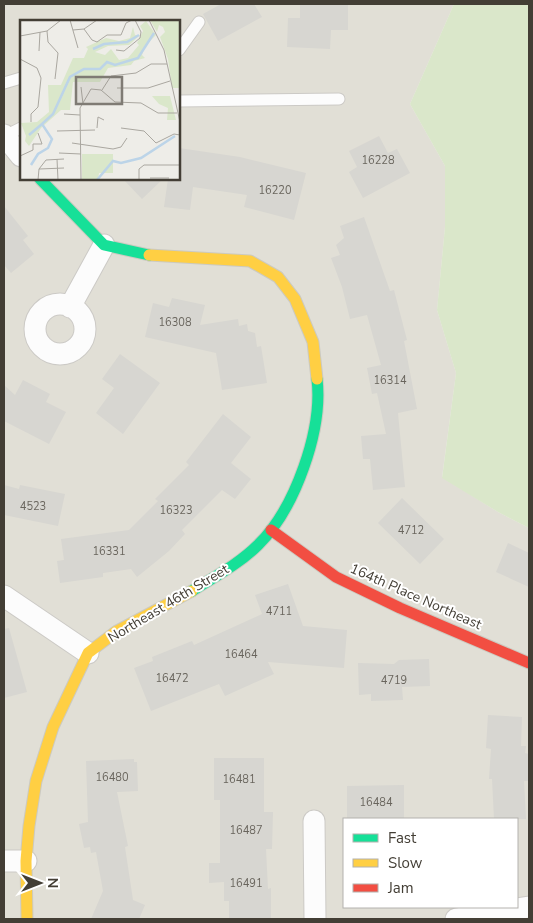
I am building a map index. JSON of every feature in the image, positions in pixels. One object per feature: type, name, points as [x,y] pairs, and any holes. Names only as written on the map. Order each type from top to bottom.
[{"type":"street","points":[[10,133],[20,154]]},
{"type":"street","points":[[41,180],[104,245],[70,307]]},
{"type":"street","name":"Northeast 46th Street","points":[[27,919],[26,861],[36,781],[53,727],[88,653],[117,631],[182,597],[236,564],[272,530],[286,509],[300,476],[312,435],[318,388],[312,342],[295,299],[278,277],[250,261],[151,255],[104,245]]},
{"type":"street","name":"164th Place Northeast","points":[[272,530],[336,577],[400,608],[529,663]]},
{"type":"street","points":[[4,596],[88,653]]},
{"type":"street","points":[[314,821],[315,919]]},
{"type":"street","points":[[4,861],[26,861]]},
{"type":"street","points":[[456,919],[529,907]]},
{"type":"lane","points":[[180,49],[199,22]]},
{"type":"lane","points":[[4,83],[20,78]]},
{"type":"lane","points":[[180,101],[339,99]]},
{"type":"shaded area","points":[[4,4],[454,4],[410,104],[445,166],[445,227],[437,310],[456,373],[442,477],[498,512],[529,528],[529,919],[4,919]]},
{"type":"green space","points":[[454,4],[529,4],[529,528],[498,512],[442,478],[456,373],[437,310],[445,227],[445,166],[410,104]]},
{"type":"building","points":[[221,4],[254,4],[262,17],[218,41],[203,14]]},
{"type":"building","points":[[300,4],[348,4],[348,30],[331,30],[330,49],[287,47],[288,18],[300,18]]},
{"type":"building","points":[[379,136],[388,153],[397,149],[410,173],[363,198],[349,172],[357,167],[349,151]]},
{"type":"building","points":[[180,148],[240,157],[306,173],[294,220],[244,207],[247,195],[193,187],[190,210],[164,207],[168,180],[180,180]]},
{"type":"building","points":[[124,180],[162,180],[142,199]]},
{"type":"building","points":[[4,206],[28,236],[23,240],[34,254],[11,273],[4,265]]},
{"type":"building","points":[[364,217],[390,291],[394,290],[407,340],[404,341],[417,409],[398,413],[405,487],[373,490],[370,459],[363,459],[361,436],[386,434],[377,393],[372,394],[367,368],[381,365],[367,315],[350,319],[342,287],[331,258],[340,255],[336,245],[344,238],[340,226]]},
{"type":"building","points":[[172,298],[205,305],[200,325],[238,319],[239,326],[247,324],[248,331],[255,333],[257,347],[261,346],[267,383],[222,390],[216,353],[145,337],[153,303],[169,307]]},
{"type":"building","points":[[120,354],[160,383],[123,434],[96,413],[114,388],[102,379]]},
{"type":"building","points":[[23,380],[50,394],[46,402],[66,412],[49,444],[4,421],[4,385],[15,395]]},
{"type":"building","points":[[223,414],[251,437],[231,463],[251,479],[235,499],[222,490],[182,530],[185,534],[169,551],[137,577],[131,569],[103,573],[103,577],[60,583],[57,561],[64,560],[61,539],[129,530],[158,501],[155,499],[189,465],[186,462]]},
{"type":"building","points":[[4,485],[19,489],[20,485],[65,494],[58,526],[4,515]]},
{"type":"building","points":[[402,498],[444,539],[420,564],[378,523]]},
{"type":"building","points":[[508,543],[529,553],[529,587],[496,572]]},
{"type":"building","points":[[288,584],[303,626],[347,630],[344,668],[268,662],[274,674],[225,696],[219,684],[151,711],[134,668],[153,661],[152,657],[192,641],[194,645],[262,614],[255,595]]},
{"type":"building","points":[[9,628],[27,692],[4,698],[4,629]]},
{"type":"building","points":[[429,659],[430,686],[402,687],[403,700],[371,701],[371,694],[359,695],[358,663],[394,664],[399,660]]},
{"type":"building","points":[[488,715],[522,717],[521,746],[526,746],[525,753],[529,754],[529,781],[524,781],[526,819],[494,818],[492,779],[489,779],[491,749],[486,748]]},
{"type":"building","points":[[214,758],[264,758],[264,812],[273,812],[272,849],[266,849],[268,889],[271,888],[271,919],[229,919],[229,901],[224,901],[224,882],[209,883],[209,863],[220,863],[220,800],[214,800]]},
{"type":"building","points":[[134,759],[134,762],[137,762],[138,791],[117,792],[128,846],[125,847],[133,900],[145,905],[139,919],[91,919],[103,891],[96,852],[91,853],[90,847],[84,848],[79,824],[88,822],[86,761]]},
{"type":"building","points":[[404,785],[404,818],[347,818],[347,786]]},
{"type":"traffic: fast","points":[[41,180],[104,245],[149,255]]},
{"type":"traffic: fast","points":[[192,591],[251,552],[271,530],[284,511],[304,468],[311,444],[316,421],[317,379]]},
{"type":"traffic: slow","points":[[149,255],[250,261],[278,277],[295,299],[313,342],[317,379]]},
{"type":"traffic: slow","points":[[27,919],[26,861],[36,781],[53,727],[88,653],[117,631],[192,591]]},
{"type":"traffic: jam","points":[[271,530],[336,577],[400,608],[529,663]]}]
